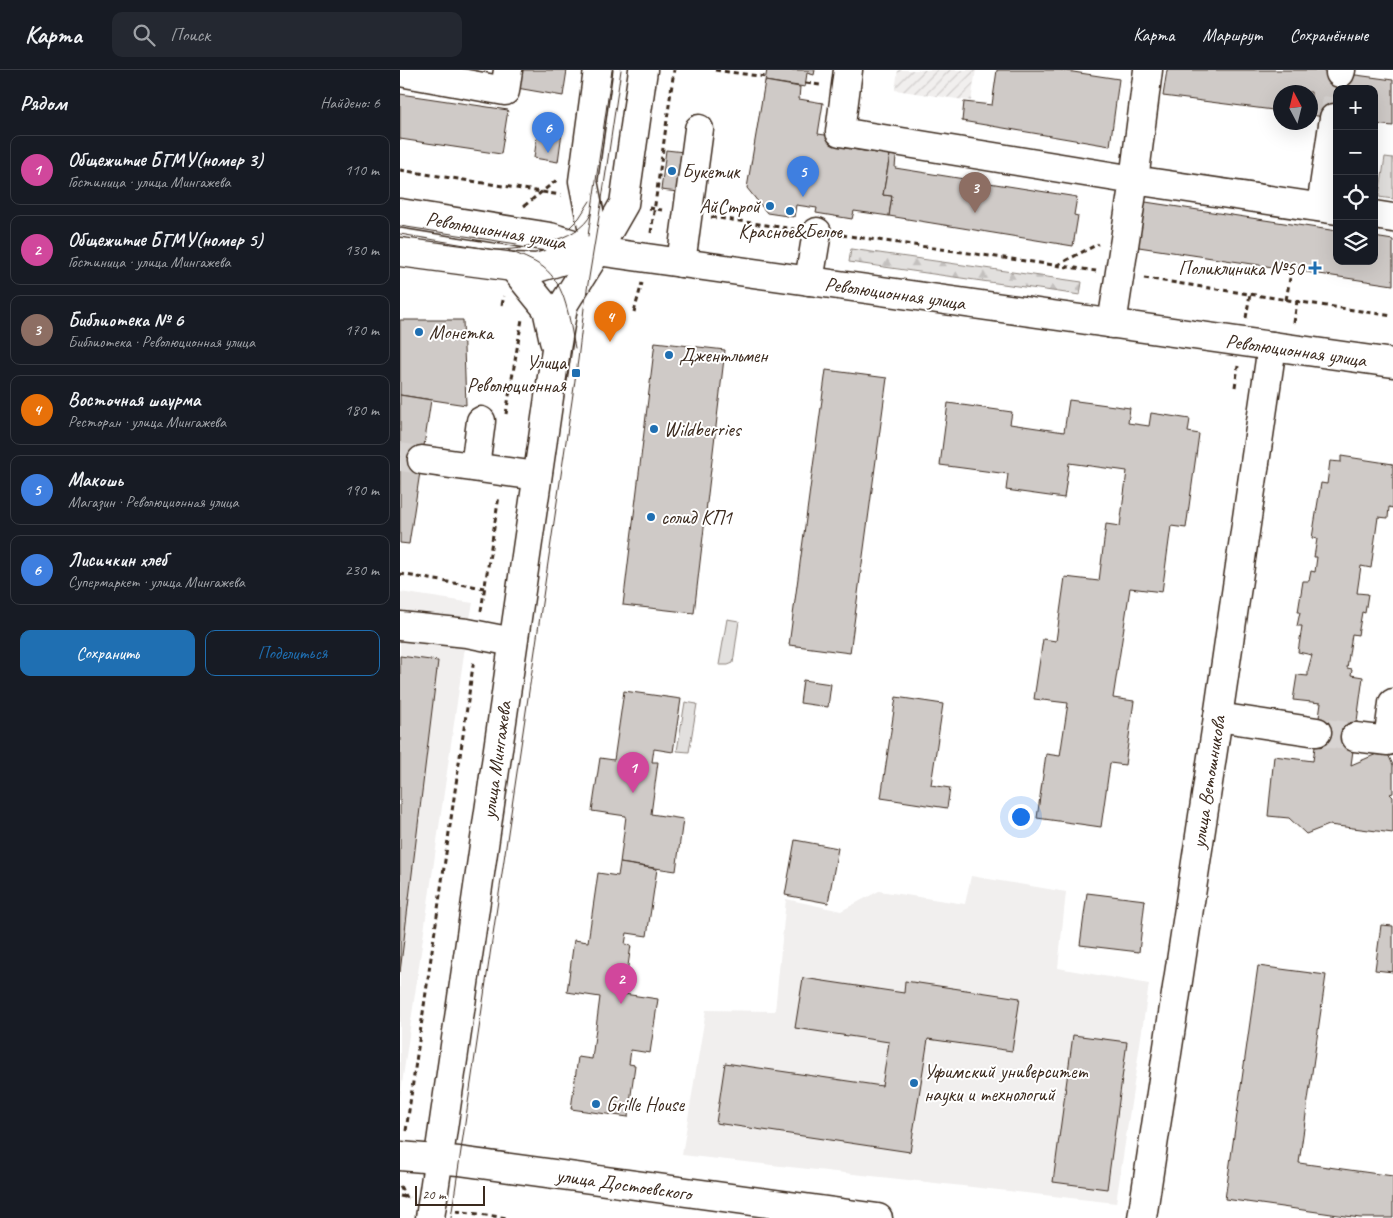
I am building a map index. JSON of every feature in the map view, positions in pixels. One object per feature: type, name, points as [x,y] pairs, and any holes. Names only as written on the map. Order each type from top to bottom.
[{"type":"street","points":[[400,72],[505,91],[508,70]]},
{"type":"street","points":[[595,251],[583,181],[598,70]]},
{"type":"street","points":[[400,252],[513,267],[543,267],[595,251],[624,204],[642,70]]},
{"type":"street","points":[[848,70],[840,132],[1134,180],[1329,209],[1333,130]]},
{"type":"street","points":[[1112,324],[1134,180],[1148,70]]},
{"type":"street","points":[[681,263],[699,129]]},
{"type":"street","name":"Революционная улица","points":[[400,213],[550,237],[595,251],[1393,363]]},
{"type":"street","points":[[1378,216],[1393,218]]},
{"type":"street","points":[[809,281],[817,232]]},
{"type":"street","name":"улица Мингажева","points":[[430,1218],[556,349],[565,302],[595,251]]},
{"type":"street","points":[[513,267],[547,309],[556,349]]},
{"type":"street","name":"улица Ветошникова","points":[[1142,1218],[1272,346]]},
{"type":"street","points":[[474,467],[481,421]]},
{"type":"street","points":[[422,460],[538,476]]},
{"type":"street","points":[[400,626],[478,635],[513,642]]},
{"type":"street","points":[[1355,737],[1388,741],[1393,710]]},
{"type":"street","points":[[1218,718],[1317,732]]},
{"type":"street","name":"улица Достоевского","points":[[400,1156],[439,1159],[878,1218]]},
{"type":"path","points":[[634,312],[648,259],[674,70]]},
{"type":"path","points":[[715,70],[766,77]]},
{"type":"path","points":[[400,170],[586,198]]},
{"type":"path","points":[[518,211],[542,192]]},
{"type":"path","points":[[624,204],[1120,274],[1393,316]]},
{"type":"path","points":[[1057,265],[1126,229]]},
{"type":"path","points":[[1286,300],[1290,278]]},
{"type":"path","points":[[400,574],[484,588],[408,1120]]},
{"type":"path","points":[[400,1186],[406,1197],[405,1204]]},
{"type":"path","points":[[400,1196],[406,1197]]},
{"type":"shaded area","points":[[898,70],[976,70],[971,101],[895,90]]},
{"type":"shaded area","points":[[400,592],[473,603],[467,633],[400,1098]]},
{"type":"shaded area","name":"Уфимский университет науки и технологий","points":[[971,876],[1066,892],[1058,968],[1149,984],[1116,1203],[682,1155],[706,1010],[775,1011],[786,899],[841,911],[879,891],[965,904]]},
{"type":"green space","points":[[1385,157],[1393,158],[1393,199],[1379,197]]},
{"type":"green space","points":[[851,249],[1082,282],[1080,295],[849,262]]},
{"type":"green space","points":[[727,619],[739,621],[733,663],[719,665]]},
{"type":"green space","points":[[685,702],[697,704],[689,752],[677,751]]},
{"type":"building","points":[[519,70],[567,70],[563,96],[517,88]]},
{"type":"building","points":[[767,70],[815,70],[814,75],[807,73],[805,87],[765,81]]},
{"type":"building","points":[[997,70],[1060,70],[1119,79],[1110,146],[962,121],[964,102],[992,105]]},
{"type":"building","points":[[1167,70],[1319,70],[1393,80],[1393,126],[1378,124],[1378,85],[1333,85],[1333,118],[1318,116],[1318,85],[1273,85],[1273,110],[1163,96]]},
{"type":"building","points":[[765,81],[800,87],[799,99],[823,103],[818,134],[847,138],[845,148],[890,155],[883,195],[892,196],[889,216],[854,211],[852,219],[816,213],[817,208],[796,205],[794,217],[767,213],[747,188]]},
{"type":"building","points":[[400,94],[508,110],[501,154],[400,139]]},
{"type":"building","points":[[539,122],[563,125],[558,162],[534,158]]},
{"type":"building","name":"Букетик","points":[[666,150],[684,152],[678,192],[661,190]]},
{"type":"building","points":[[890,155],[896,156],[895,168],[1077,197],[1074,215],[1078,216],[1073,246],[889,216],[892,196],[883,195]]},
{"type":"building","points":[[1139,201],[1333,230],[1333,265],[1378,265],[1378,238],[1393,240],[1393,285],[1132,246]]},
{"type":"building","points":[[400,320],[463,320],[466,405],[400,395]]},
{"type":"building","points":[[655,342],[725,350],[694,613],[623,605]]},
{"type":"building","points":[[826,370],[887,378],[850,653],[789,645]]},
{"type":"building","points":[[400,395],[431,400],[409,544],[400,543]]},
{"type":"building","points":[[1069,400],[1130,408],[1128,423],[1149,426],[1151,413],[1190,419],[1188,432],[1199,434],[1186,528],[1171,526],[1162,592],[1130,588],[1113,698],[1134,701],[1125,765],[1110,763],[1101,827],[1037,818],[1046,754],[1060,756],[1068,703],[1034,699],[1043,639],[1056,641],[1065,577],[1099,581],[1106,524],[1120,526],[1127,471],[1069,463],[1064,498],[1006,490],[1008,474],[940,465],[948,403],[1012,412],[1010,424],[1064,432]]},
{"type":"building","points":[[1341,456],[1393,464],[1393,508],[1389,507],[1388,518],[1378,517],[1371,568],[1361,566],[1357,593],[1368,594],[1365,613],[1362,612],[1358,635],[1352,634],[1347,668],[1352,669],[1351,675],[1363,677],[1351,765],[1386,750],[1393,765],[1393,793],[1390,794],[1393,797],[1393,833],[1329,825],[1306,834],[1289,818],[1268,816],[1274,756],[1313,761],[1321,703],[1293,700],[1297,675],[1308,676],[1312,655],[1298,652],[1302,626],[1297,626],[1300,612],[1298,612],[1303,581],[1309,581],[1311,571],[1315,572],[1317,557],[1314,557],[1317,539],[1312,538],[1321,483],[1327,484],[1330,461],[1341,462]]},
{"type":"building","points":[[400,656],[438,661],[400,972]]},
{"type":"building","points":[[803,680],[831,684],[828,707],[800,703]]},
{"type":"building","points":[[624,691],[681,699],[673,752],[654,749],[652,762],[658,762],[651,814],[683,819],[676,871],[620,863],[626,816],[592,811],[600,758],[614,760]]},
{"type":"building","points":[[896,697],[943,704],[931,785],[950,788],[947,808],[881,798]]},
{"type":"building","points":[[795,840],[838,848],[828,903],[785,895]]},
{"type":"building","points":[[620,863],[657,869],[647,936],[627,933],[625,944],[631,945],[624,994],[658,999],[650,1053],[631,1050],[629,1064],[635,1065],[628,1117],[571,1109],[578,1057],[592,1059],[600,997],[567,992],[574,940],[588,942],[598,873],[618,876]]},
{"type":"building","points":[[1087,893],[1145,900],[1139,952],[1080,945]]},
{"type":"building","points":[[1381,925],[1393,926],[1393,972],[1375,970]]},
{"type":"building","points":[[1258,966],[1326,975],[1299,1163],[1393,1176],[1393,1218],[1360,1218],[1225,1199]]},
{"type":"building","points":[[803,978],[904,993],[905,981],[1020,998],[1012,1051],[928,1039],[910,1152],[716,1123],[725,1063],[882,1086],[889,1042],[795,1028]]},
{"type":"building","points":[[1073,1035],[1127,1042],[1107,1189],[1053,1182]]},
{"type":"tunnel","points":[[400,457],[422,460]]},
{"type":"tunnel","points":[[1317,732],[1355,737]]},
{"type":"tram line","points":[[588,236],[612,70]]},
{"type":"tram line","points":[[451,1218],[578,360],[584,308],[621,70]]},
{"type":"tram line","points":[[569,228],[579,218],[590,201]]},
{"type":"tram line","points":[[400,234],[494,250],[505,250],[533,246],[562,238],[584,224],[591,214]]},
{"type":"tram line","points":[[400,226],[517,244]]},
{"type":"tram line","points":[[508,250],[543,267],[551,275],[566,304],[575,348]]},
{"type":"tram line","points":[[567,382],[573,342]]},
{"type":"place","name":"Лисичкин хлеб","points":[[548,153]]},
{"type":"place","name":"Букетик","points":[[672,171]]},
{"type":"place","name":"Макошь","points":[[803,197]]},
{"type":"place","name":"АйСтрой","points":[[770,206]]},
{"type":"place","name":"Красное&Белое","points":[[790,211]]},
{"type":"place","name":"Библиотека № 6","points":[[975,213]]},
{"type":"place","name":"Поликлиника №50","points":[[1315,268]]},
{"type":"place","name":"Монетка","points":[[419,332]]},
{"type":"place","name":"Восточная шаурма","points":[[610,342]]},
{"type":"place","name":"Джентльмен","points":[[669,355]]},
{"type":"place","name":"Улица Революционная","points":[[576,373]]},
{"type":"place","name":"Wildberries","points":[[654,429]]},
{"type":"place","name":"солид КП1","points":[[651,517]]},
{"type":"place","name":"Общежитие БГМУ(номер 3)","points":[[633,793]]},
{"type":"place","name":"Общежитие БГМУ(номер 5)","points":[[621,1004]]},
{"type":"place","name":"Уфимский университет науки и технологий","points":[[914,1083]]},
{"type":"place","name":"Grille House","points":[[596,1104]]}]
